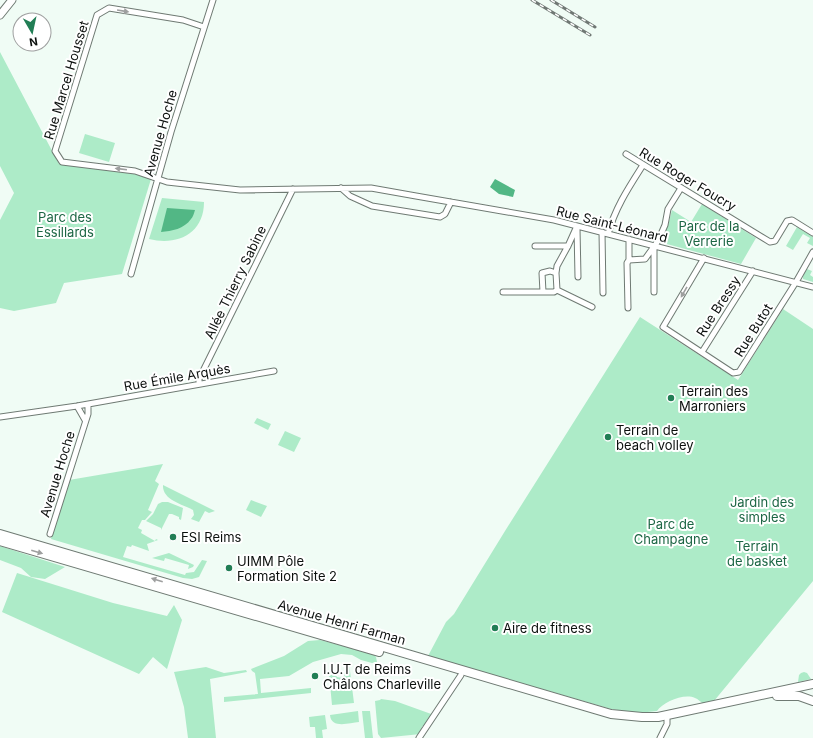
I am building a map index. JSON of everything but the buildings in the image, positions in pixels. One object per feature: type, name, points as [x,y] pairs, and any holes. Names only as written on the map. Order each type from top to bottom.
[{"type":"main road","name":"Avenue Henri Farman","points":[[0,534],[611,714],[642,718],[658,717],[811,685]]},
{"type":"main road","name":"Avenue Henri Farman","points":[[0,541],[613,719],[630,721],[662,720],[772,697],[788,695],[809,698]]},
{"type":"street","points":[[0,15],[12,0]]},
{"type":"street","name":"Avenue Hoche","points":[[131,274],[158,180],[160,167],[213,0]]},
{"type":"street","name":"Rue Marcel Housset","points":[[158,180],[135,171],[62,162],[55,151],[97,15],[109,8],[183,20],[204,27]]},
{"type":"street","name":"Rue Roger Foucry","points":[[626,154],[770,242],[775,241],[787,221],[792,220],[813,233]]},
{"type":"street","points":[[603,293],[605,233],[620,201],[643,165]]},
{"type":"street","name":"Rue Saint-Léonard","points":[[158,180],[240,190],[371,188],[554,220],[813,287]]},
{"type":"street","points":[[341,188],[350,196],[372,206],[440,217],[445,214],[451,202]]},
{"type":"street","points":[[629,260],[645,259],[654,247],[665,225],[668,209],[681,188]]},
{"type":"street","name":"Allée Thierry Sabine","points":[[199,384],[199,379],[293,189]]},
{"type":"street","points":[[557,290],[557,266],[577,226]]},
{"type":"street","points":[[577,226],[578,277]]},
{"type":"street","points":[[628,308],[627,263],[629,260],[629,239]]},
{"type":"street","points":[[535,246],[568,246]]},
{"type":"street","points":[[654,247],[654,292]]},
{"type":"street","name":"Rue Butot","points":[[704,258],[663,327],[733,373],[739,372],[796,282],[813,252]]},
{"type":"street","points":[[542,292],[542,273],[550,271],[556,273]]},
{"type":"street","name":"Rue Bressy","points":[[702,352],[753,271]]},
{"type":"street","points":[[503,292],[554,292],[557,290],[592,308]]},
{"type":"street","name":"Rue Émile Arquès","points":[[0,417],[77,406],[274,371]]},
{"type":"street","name":"Avenue Hoche","points":[[50,534],[88,414],[86,404]]},
{"type":"street","points":[[77,406],[85,420]]},
{"type":"street","points":[[419,738],[461,675]]},
{"type":"street","points":[[809,698],[804,691],[811,685]]},
{"type":"street","points":[[660,738],[667,724],[662,720]]},
{"type":"green space","name":"Parc des Essillards","points":[[0,52],[59,164],[134,174],[151,179],[122,274],[64,283],[56,303],[14,311],[0,308],[0,220],[14,193],[0,166]]},
{"type":"green space","points":[[85,134],[115,143],[109,162],[79,153]]},
{"type":"green space","points":[[162,198],[204,202],[203,213],[194,230],[179,239],[169,241],[149,239]]},
{"type":"green space","name":"Parc de la Verrerie","points":[[702,204],[756,238],[741,264],[663,243],[661,240],[668,225],[672,210],[691,222]]},
{"type":"green space","points":[[797,227],[813,237],[813,246],[807,243],[810,238],[803,234],[793,250],[786,246]]},
{"type":"green space","points":[[807,269],[812,271],[810,275],[813,277],[813,282],[803,279]]},
{"type":"green space","name":"Parc de Champagne","points":[[783,309],[813,329],[813,581],[714,701],[703,704],[696,698],[685,697],[674,699],[664,704],[657,711],[638,713],[611,709],[428,656],[446,622],[454,614],[640,317],[738,380]]},
{"type":"green space","points":[[257,418],[271,424],[268,430],[254,423]]},
{"type":"green space","points":[[285,431],[301,438],[294,452],[278,445]]},
{"type":"green space","points":[[163,464],[155,481],[159,484],[148,510],[152,512],[145,520],[142,520],[138,528],[142,530],[141,533],[155,541],[156,539],[158,540],[147,544],[149,551],[132,545],[131,547],[127,546],[123,557],[185,575],[186,573],[194,572],[202,560],[207,561],[199,577],[192,579],[183,578],[51,539],[69,480]]},
{"type":"green space","points":[[163,485],[215,511],[209,513],[205,511],[199,522],[191,519],[194,515],[193,510],[169,498]]},
{"type":"green space","points":[[251,500],[267,506],[261,517],[246,510]]},
{"type":"green space","points":[[168,502],[183,508],[181,520],[179,517],[169,514],[161,530],[161,528],[146,521],[153,514],[158,504]]},
{"type":"green space","points":[[0,546],[65,567],[45,579],[31,577],[21,568],[0,560]]},
{"type":"green space","points":[[169,553],[194,565],[193,567],[188,569],[189,565],[165,558],[164,561],[152,558]]},
{"type":"green space","points":[[17,573],[113,603],[167,616],[174,605],[182,620],[167,669],[153,657],[139,674],[2,612]]},
{"type":"green space","points":[[320,640],[373,654],[376,657],[377,662],[372,663],[361,660],[352,655],[341,654],[313,662],[289,676],[260,679],[261,693],[311,688],[311,693],[224,702],[224,697],[258,694],[255,673],[251,669],[284,656],[308,641]]},
{"type":"green space","points":[[347,663],[349,663],[354,703],[332,705],[329,674],[334,672],[337,677],[342,678],[344,676]]},
{"type":"green space","points":[[206,667],[224,673],[246,670],[247,672],[210,679],[216,738],[188,738],[184,707],[174,672]]},
{"type":"green space","points":[[804,672],[807,673],[811,679],[798,682],[799,675]]},
{"type":"green space","points":[[381,699],[395,701],[434,715],[426,726],[422,726],[421,734],[381,738],[378,734],[375,701]]},
{"type":"green space","points":[[358,711],[359,722],[337,724],[331,719],[330,715]]},
{"type":"green space","points":[[362,711],[370,711],[373,738],[365,738]]},
{"type":"green space","points":[[325,715],[327,729],[322,730],[323,738],[316,738],[315,727],[310,727],[309,717]]},
{"type":"shaded area","points":[[495,179],[515,190],[513,197],[499,194],[490,187]]},
{"type":"shaded area","points":[[167,208],[195,210],[192,218],[185,225],[173,230],[161,232]]},
{"type":"railway","points":[[532,0],[590,35]]},
{"type":"railway","points":[[551,0],[595,27]]},
{"type":"place","name":"Terrain des Marroniers","points":[[671,398]]},
{"type":"place","name":"Terrain de beach volley","points":[[608,437]]},
{"type":"place","name":"ESI Reims","points":[[173,537]]},
{"type":"place","name":"UIMM Pôle Formation Site 2","points":[[229,568]]},
{"type":"place","name":"Aire de fitness","points":[[495,628]]},
{"type":"place","name":"I.U.T de Reims Châlons Charleville","points":[[315,676]]},
{"type":"park label","name":"Jardin des simples","points":[[762,510]]},
{"type":"park label","name":"Terrain de basket","points":[[757,554]]}]
